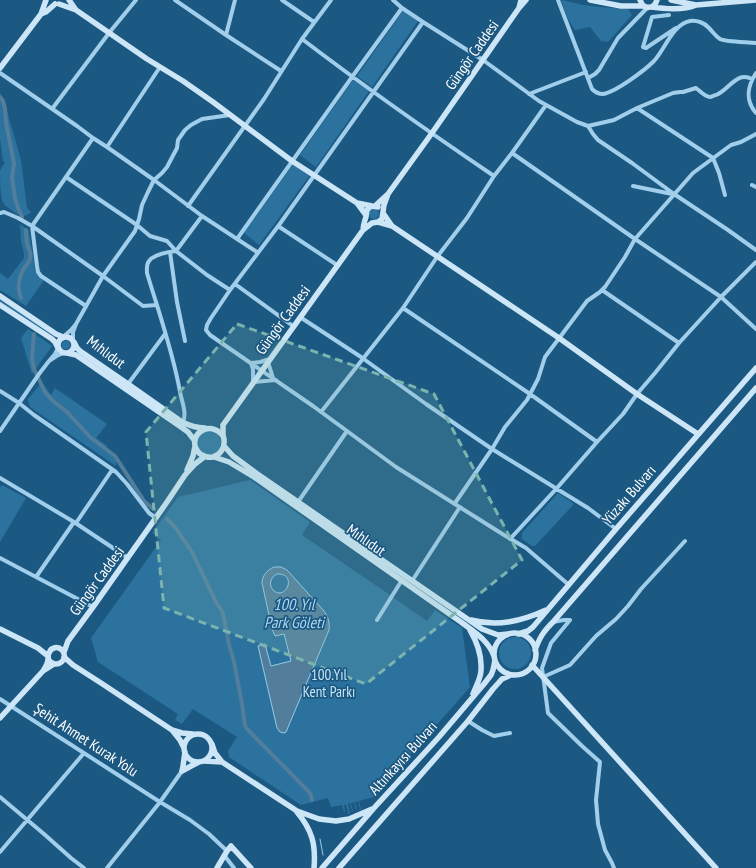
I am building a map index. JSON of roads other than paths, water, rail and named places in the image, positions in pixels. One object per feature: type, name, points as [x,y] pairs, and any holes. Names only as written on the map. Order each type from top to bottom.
[{"type":"main road","points":[[0,68],[41,14],[48,0],[76,10],[207,98],[292,161],[357,203],[370,222],[392,226]]},
{"type":"main road","points":[[41,14],[66,0]]},
{"type":"main road","points":[[69,0],[76,10]]},
{"type":"main road","points":[[520,8],[521,0]]},
{"type":"main road","name":"Güngör Caddesi","points":[[388,194],[526,0]]},
{"type":"main road","points":[[590,0],[621,6],[661,8],[681,8],[696,5],[756,0]]},
{"type":"main road","points":[[640,0],[641,3],[648,7]]},
{"type":"main road","points":[[648,7],[655,4],[657,0]]},
{"type":"main road","points":[[671,0],[696,5]]},
{"type":"main road","points":[[362,230],[367,209],[374,206],[388,194]]},
{"type":"main road","points":[[362,230],[382,219],[384,205],[388,194]]},
{"type":"main road","points":[[357,203],[381,208],[392,226],[559,338],[637,394],[698,434]]},
{"type":"main road","name":"Güngör Caddesi","points":[[223,425],[362,230]]},
{"type":"main road","name":"Mıhlıdut","points":[[0,296],[56,334],[63,337]]},
{"type":"main road","points":[[0,305],[52,339],[58,348],[62,352],[66,353],[72,350],[74,348],[74,341],[69,337],[63,337],[58,342],[58,348]]},
{"type":"main road","name":"Mıhlıdut","points":[[74,341],[80,352],[183,422],[196,428],[205,428]]},
{"type":"main road","name":"Mıhlıdut","points":[[66,353],[76,355],[181,426],[188,432],[195,443]]},
{"type":"main road","name":"Yüzakı Bulvarı","points":[[518,634],[528,631],[533,627],[698,434],[755,371]]},
{"type":"main road","name":"Yüzakı Bulvarı","points":[[535,650],[542,634],[756,388]]},
{"type":"main road","points":[[185,475],[193,456],[196,436],[199,432],[205,428],[223,425],[224,446],[219,454],[209,458],[204,457],[198,452],[195,443]]},
{"type":"main road","points":[[212,428],[220,432],[223,436]]},
{"type":"main road","name":"Mıhlıdut","points":[[224,446],[233,456],[482,629],[498,635],[508,634]]},
{"type":"main road","points":[[185,475],[204,457]]},
{"type":"main road","name":"Mıhlıdut","points":[[214,457],[229,462],[254,477],[469,628],[490,646],[494,658]]},
{"type":"main road","name":"Güngör Caddesi","points":[[64,655],[68,641],[128,558],[185,475]]},
{"type":"main road","points":[[468,619],[488,623],[510,622],[531,617],[548,609]]},
{"type":"main road","points":[[469,628],[475,638],[481,663],[480,678],[472,698]]},
{"type":"main road","points":[[0,629],[38,648],[48,657],[50,661],[57,664],[72,665]]},
{"type":"main road","points":[[508,634],[518,634],[522,634],[533,643],[536,657],[530,669],[518,675],[511,675],[500,668],[496,663],[494,658],[494,649],[497,642],[502,637],[508,634]]},
{"type":"main road","name":"Güngör Caddesi","points":[[54,648],[68,641]]},
{"type":"main road","points":[[38,648],[60,648],[72,665],[172,730],[182,733],[202,734],[206,736],[210,740],[215,753],[222,762],[297,811],[319,819],[336,821],[349,819],[374,808]]},
{"type":"main road","points":[[43,672],[50,651],[54,648]]},
{"type":"main road","points":[[0,718],[43,672],[64,660],[64,655]]},
{"type":"main road","name":"Altınkayısı Bulvarı","points":[[322,868],[439,737],[491,675],[494,658]]},
{"type":"main road","points":[[532,665],[716,868]]},
{"type":"main road","name":"Altınkayısı Bulvarı","points":[[339,868],[468,721],[493,689],[502,679],[511,675]]},
{"type":"main road","points":[[172,730],[180,740],[190,760],[194,762],[222,762]]},
{"type":"main road","points":[[182,772],[186,740],[193,734]]},
{"type":"main road","points":[[182,772],[192,765],[208,758],[211,754],[212,744]]},
{"type":"main road","points":[[297,811],[307,824],[311,834],[314,851],[314,868]]},
{"type":"main road","points":[[217,868],[231,846],[251,868]]},
{"type":"street","points":[[52,109],[109,33],[136,0]]},
{"type":"street","points":[[175,0],[226,36],[281,71]]},
{"type":"street","points":[[226,36],[236,0]]},
{"type":"street","points":[[282,0],[314,22]]},
{"type":"street","points":[[188,206],[264,99],[302,39],[331,0]]},
{"type":"street","points":[[393,0],[402,8],[483,60],[546,105],[577,122],[588,126],[614,120],[637,108],[673,93],[696,88],[704,95],[710,97],[719,93],[737,79],[747,77],[752,79]]},
{"type":"street","points":[[558,0],[592,89],[596,93],[602,94],[613,90],[630,80],[654,61],[680,25]]},
{"type":"street","points":[[588,78],[597,73],[618,38],[648,7]]},
{"type":"street","points":[[237,239],[402,8]]},
{"type":"street","points":[[669,15],[652,17],[642,47],[646,48],[680,25],[690,21],[701,22],[721,40],[756,43]]},
{"type":"street","points":[[423,22],[278,226],[230,290],[207,324],[206,330],[210,335],[322,412],[396,467],[526,548],[569,585]]},
{"type":"street","points":[[302,39],[373,93],[494,176]]},
{"type":"street","points":[[107,147],[160,67]]},
{"type":"street","points":[[529,94],[586,72]]},
{"type":"street","points":[[0,73],[154,180],[202,216],[258,252]]},
{"type":"street","points":[[756,73],[752,79],[748,92],[749,100],[756,113]]},
{"type":"street","points":[[322,412],[403,308],[437,257],[467,218],[494,176],[546,105]]},
{"type":"street","points":[[637,108],[713,158],[725,195]]},
{"type":"street","points":[[74,341],[73,332],[76,324],[103,276],[135,231],[142,205],[148,192],[154,180],[167,167],[177,148],[178,140],[185,130],[202,119],[230,116]]},
{"type":"street","points":[[588,126],[598,140],[756,250]]},
{"type":"street","points":[[455,504],[505,427],[527,400],[538,379],[546,357],[587,301],[602,290],[625,257],[635,239],[693,173],[732,145],[756,134]]},
{"type":"street","points":[[86,306],[41,276],[38,272],[32,226],[93,138]]},
{"type":"street","points":[[512,152],[635,239],[721,297],[756,329]]},
{"type":"street","points":[[66,177],[137,225],[150,236],[167,241],[176,251],[207,275],[230,290]]},
{"type":"street","points":[[633,186],[674,194]]},
{"type":"street","points":[[0,212],[4,212],[18,218],[32,226],[143,306],[157,306]]},
{"type":"street","points":[[183,422],[185,414],[177,375],[147,274],[147,266],[150,259],[157,255],[176,251],[202,216]]},
{"type":"street","points":[[278,226],[337,265]]},
{"type":"street","points":[[170,252],[177,302],[185,341]]},
{"type":"street","points":[[510,539],[623,414],[637,394],[656,373],[679,343],[721,297],[756,262]]},
{"type":"street","points":[[235,284],[293,326]]},
{"type":"street","points":[[602,290],[679,343]]},
{"type":"street","points":[[403,308],[530,394],[597,442]]},
{"type":"street","points":[[300,317],[492,449],[557,488],[588,508],[616,529]]},
{"type":"street","points":[[63,337],[76,324]]},
{"type":"street","points":[[128,384],[166,334]]},
{"type":"street","points":[[0,431],[38,374],[58,348]]},
{"type":"street","points":[[49,361],[58,355],[66,353]]},
{"type":"street","points":[[251,363],[269,360],[274,379]]},
{"type":"street","points":[[251,363],[253,369],[253,382],[274,379]]},
{"type":"street","points":[[0,390],[116,472],[149,513],[156,518]]},
{"type":"street","points":[[298,502],[347,431]]},
{"type":"street","points":[[36,577],[112,470]]},
{"type":"street","points":[[0,478],[75,523],[128,558]]},
{"type":"street","points":[[412,581],[460,507]]},
{"type":"street","points":[[543,677],[570,665],[596,636],[616,619],[685,541]]},
{"type":"street","points":[[0,558],[93,607]]},
{"type":"street","points":[[377,620],[402,580]]},
{"type":"street","points":[[553,622],[570,620],[551,643],[542,668],[548,713],[600,762],[596,800],[598,824],[605,850],[614,868]]},
{"type":"street","name":"Şehit Ahmet Kurak Yolu","points":[[0,698],[190,820],[209,834],[226,853],[234,868]]},
{"type":"street","points":[[468,721],[494,736],[510,733]]},
{"type":"street","points":[[0,852],[84,753]]},
{"type":"street","points":[[107,868],[182,772]]},
{"type":"street","points":[[0,797],[84,868]]},
{"type":"water","name":"100. Yıl Park Göleti","points":[[281,567],[287,570],[324,611],[328,618],[329,624],[329,630],[286,732],[284,733],[280,732],[277,728],[258,646],[265,644],[271,666],[291,661],[284,634],[275,636],[272,629],[262,583],[264,576],[271,568]],"holes":[[[277,574],[283,575],[287,578],[288,586],[286,590],[278,593],[271,588],[271,581]]]},
{"type":"waterway","points":[[0,97],[3,101],[5,109],[6,123],[14,163],[12,177],[15,198],[22,217]]},
{"type":"waterway","points":[[21,298],[19,291],[20,276],[29,262],[30,257],[26,230]]},
{"type":"waterway","points":[[34,334],[32,358],[34,369],[45,392],[53,401],[67,412],[90,437],[115,456],[144,501],[152,508]]},
{"type":"waterway","points":[[167,519],[175,527],[192,552],[215,600],[223,613],[234,662],[245,726],[310,793],[312,800]]},
{"type":"waterway","points":[[320,839],[323,855]]},
{"type":"park label","name":"100.Yıl Kent Parkı","points":[[329,684]]}]
